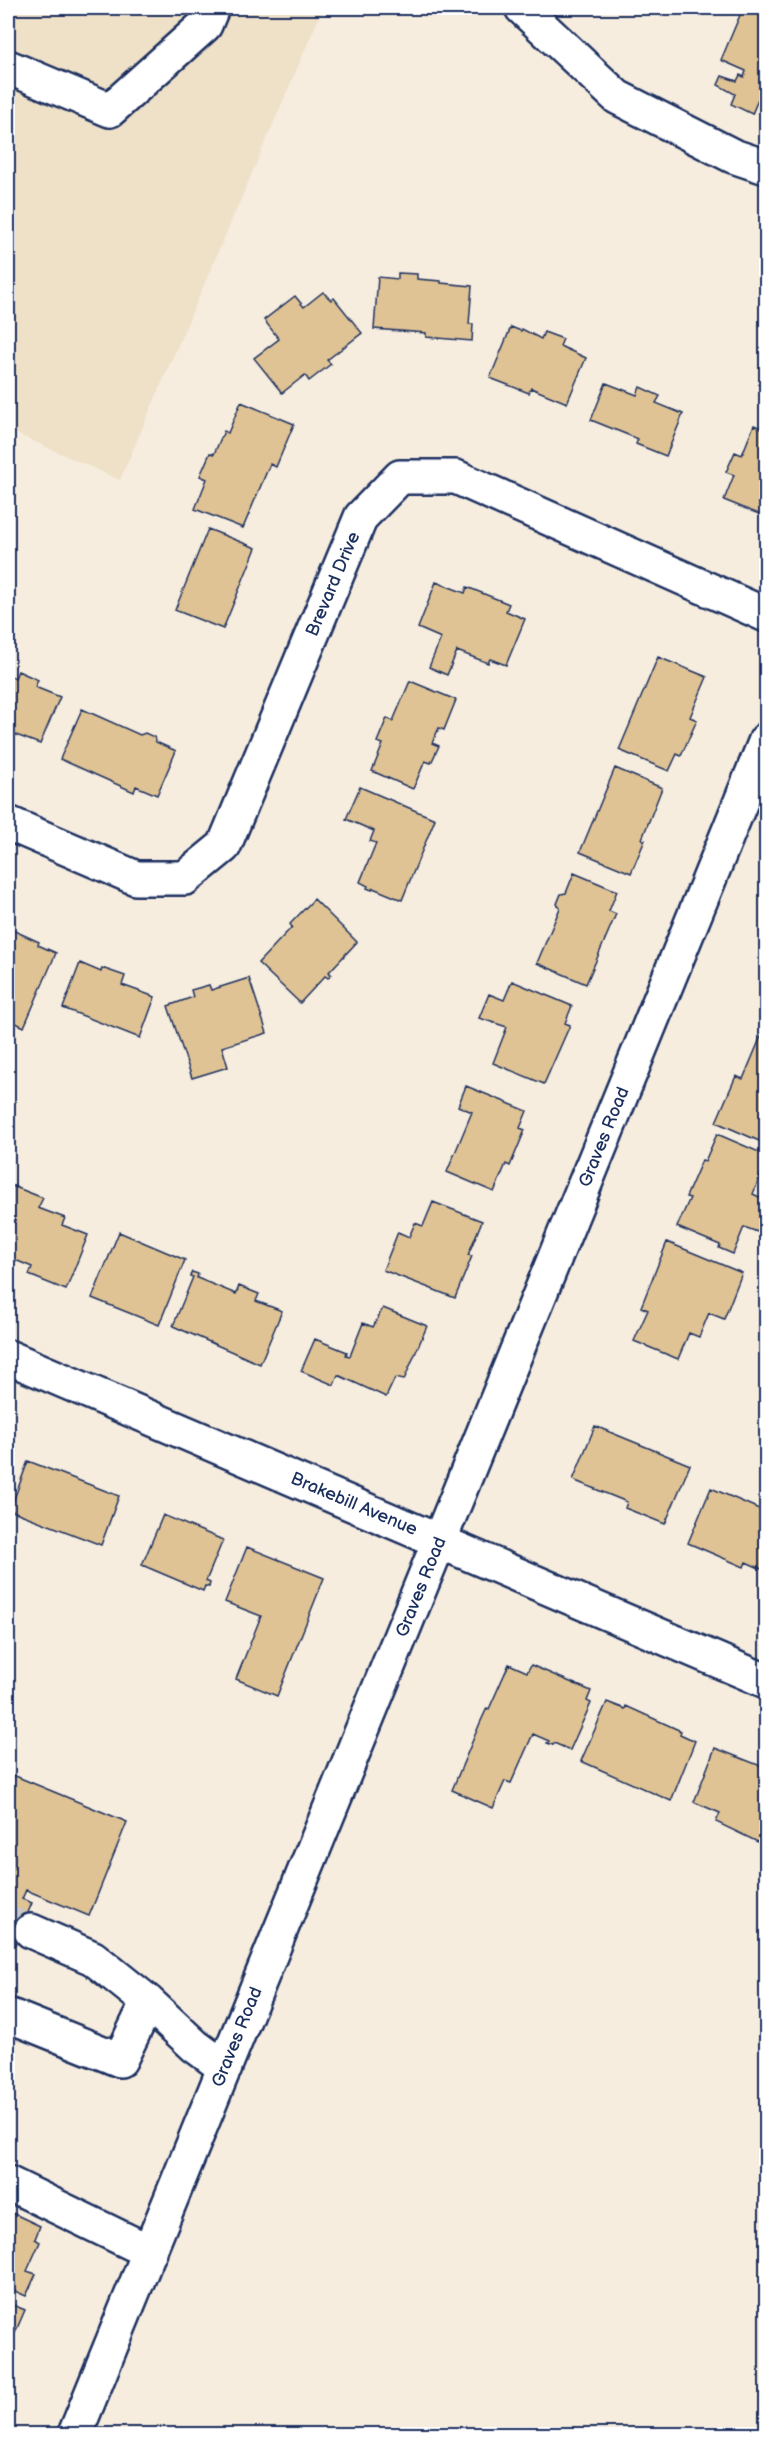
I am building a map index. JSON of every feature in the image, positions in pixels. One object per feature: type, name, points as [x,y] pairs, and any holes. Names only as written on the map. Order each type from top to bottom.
[{"type":"street","points":[[8,67],[110,110],[205,25],[212,8]]},
{"type":"street","points":[[522,8],[617,97],[733,156],[766,167]]},
{"type":"street","name":"Brevard Drive","points":[[8,824],[136,878],[185,878],[224,846],[361,518],[400,477],[456,477],[766,615]]},
{"type":"street","name":"Graves Road","points":[[75,2434],[766,740]]},
{"type":"street","name":"Brakebill Avenue","points":[[8,1357],[766,1680]]},
{"type":"street","points":[[31,1931],[93,1958],[148,2002],[195,2046],[225,2068]]},
{"type":"street","points":[[8,2015],[120,2060],[148,2002]]},
{"type":"street","points":[[8,2183],[150,2252]]},
{"type":"shaded area","points":[[8,8],[323,8],[120,480],[8,430]]},
{"type":"building","points":[[743,8],[766,8],[766,86],[764,85],[752,114],[731,104],[735,94],[718,85],[722,76],[737,81],[740,75],[744,77],[746,71],[721,60]]},
{"type":"building","points":[[398,273],[417,274],[417,279],[472,286],[469,324],[473,324],[472,341],[426,337],[426,333],[374,329],[378,277],[398,279]]},
{"type":"building","points":[[323,292],[331,300],[334,298],[362,333],[327,360],[331,364],[309,381],[305,375],[282,393],[254,358],[279,339],[264,320],[295,296],[304,307]]},
{"type":"building","points":[[511,327],[521,331],[522,329],[541,339],[544,332],[563,339],[560,346],[586,358],[567,403],[531,388],[529,393],[490,378]]},
{"type":"building","points":[[606,383],[637,395],[640,387],[660,396],[656,403],[683,414],[666,456],[636,444],[638,439],[591,420]]},
{"type":"building","points":[[241,402],[294,424],[276,467],[270,464],[243,528],[195,509],[207,479],[200,476],[210,453],[214,454],[224,431],[228,433]]},
{"type":"building","points":[[754,425],[766,430],[766,517],[724,500],[734,475],[726,472],[735,452],[742,455]]},
{"type":"building","points":[[208,529],[256,548],[223,629],[175,610]]},
{"type":"building","points":[[436,582],[465,593],[467,587],[509,604],[506,611],[525,619],[506,665],[490,659],[488,663],[457,651],[447,675],[429,667],[441,638],[418,628]]},
{"type":"building","points":[[658,657],[707,677],[690,717],[697,720],[681,756],[677,754],[669,771],[619,750]]},
{"type":"building","points":[[18,671],[38,680],[35,687],[60,697],[40,744],[8,732],[8,675],[15,678]]},
{"type":"building","points":[[410,681],[456,700],[444,730],[439,728],[432,743],[439,746],[431,763],[425,761],[413,789],[372,771],[383,744],[377,742],[387,718],[393,721]]},
{"type":"building","points":[[82,709],[140,735],[145,733],[154,737],[156,742],[176,751],[157,795],[136,786],[134,792],[60,759]]},
{"type":"building","points":[[615,768],[662,788],[642,839],[645,840],[631,873],[580,852]]},
{"type":"building","points":[[360,787],[435,819],[402,900],[373,888],[372,890],[367,888],[368,886],[360,882],[376,843],[370,841],[374,831],[346,819]]},
{"type":"building","points":[[574,873],[617,891],[609,911],[616,914],[586,984],[537,963],[560,908],[557,904],[561,894],[566,893]]},
{"type":"building","points":[[314,899],[357,942],[329,972],[331,974],[328,978],[325,976],[300,1003],[258,963],[292,927],[290,924]]},
{"type":"building","points":[[8,928],[39,942],[38,945],[56,953],[24,1027],[8,1019]]},
{"type":"building","points":[[80,963],[101,972],[102,968],[125,976],[122,985],[155,997],[140,1038],[63,1008]]},
{"type":"building","points":[[249,978],[267,1033],[222,1047],[228,1067],[192,1078],[168,1006],[193,997],[191,990],[209,985],[211,990]]},
{"type":"building","points":[[512,981],[572,1006],[565,1023],[570,1025],[544,1084],[493,1063],[507,1027],[479,1018],[489,994],[504,1000]]},
{"type":"building","points":[[764,1029],[766,1030],[766,1144],[716,1122],[736,1076],[743,1079]]},
{"type":"building","points":[[466,1086],[527,1111],[520,1128],[525,1130],[510,1166],[506,1164],[494,1192],[447,1172],[472,1112],[458,1106]]},
{"type":"building","points":[[717,1134],[766,1155],[766,1161],[753,1194],[766,1200],[766,1225],[763,1234],[744,1227],[733,1254],[719,1248],[720,1245],[677,1227],[690,1198],[686,1197],[702,1160],[705,1161]]},
{"type":"building","points":[[10,1185],[43,1198],[38,1208],[65,1218],[62,1225],[88,1235],[66,1290],[29,1275],[32,1267],[8,1257],[8,1190]]},
{"type":"building","points":[[433,1202],[482,1221],[468,1255],[472,1256],[455,1298],[383,1270],[398,1232],[409,1237],[415,1223],[423,1226]]},
{"type":"building","points":[[119,1232],[185,1260],[159,1325],[92,1298]]},
{"type":"building","points":[[667,1242],[742,1273],[724,1319],[709,1313],[699,1337],[689,1333],[678,1359],[634,1341],[648,1310],[641,1307]]},
{"type":"building","points":[[192,1272],[198,1274],[197,1278],[236,1294],[239,1286],[259,1294],[256,1301],[282,1311],[260,1364],[173,1326],[193,1277],[190,1276]]},
{"type":"building","points":[[383,1308],[427,1326],[404,1380],[395,1378],[386,1397],[338,1375],[334,1385],[301,1371],[315,1339],[347,1352],[346,1355],[350,1356],[363,1323],[373,1327]]},
{"type":"building","points":[[595,1426],[690,1465],[665,1524],[625,1508],[627,1502],[573,1480]]},
{"type":"building","points":[[28,1461],[119,1496],[101,1545],[10,1510]]},
{"type":"building","points":[[711,1488],[766,1512],[766,1571],[746,1562],[744,1567],[688,1543]]},
{"type":"building","points":[[163,1515],[223,1540],[206,1581],[210,1583],[209,1587],[205,1586],[203,1591],[142,1565]]},
{"type":"building","points":[[247,1547],[324,1578],[277,1696],[236,1679],[261,1616],[225,1602]]},
{"type":"building","points":[[509,1664],[527,1672],[531,1665],[591,1691],[587,1701],[591,1703],[570,1750],[554,1743],[553,1745],[547,1743],[549,1741],[533,1734],[511,1783],[505,1781],[493,1808],[452,1790],[480,1723],[487,1708],[489,1709]]},
{"type":"building","points":[[607,1702],[625,1709],[626,1706],[681,1731],[680,1734],[695,1741],[671,1801],[581,1761]]},
{"type":"building","points":[[715,1748],[766,1768],[766,1839],[762,1844],[716,1822],[720,1813],[694,1802]]},
{"type":"building","points":[[8,1773],[127,1822],[89,1916],[26,1890],[22,1899],[32,1903],[15,1944],[8,1941],[8,1888],[10,1883],[8,1882]]},
{"type":"building","points":[[8,2211],[40,2226],[35,2239],[40,2242],[27,2271],[36,2274],[26,2296],[8,2288]]},
{"type":"building","points":[[8,2303],[25,2310],[15,2333],[9,2330],[8,2334]]},
{"type":"tunnel","points":[[8,1922],[31,1931]]}]
